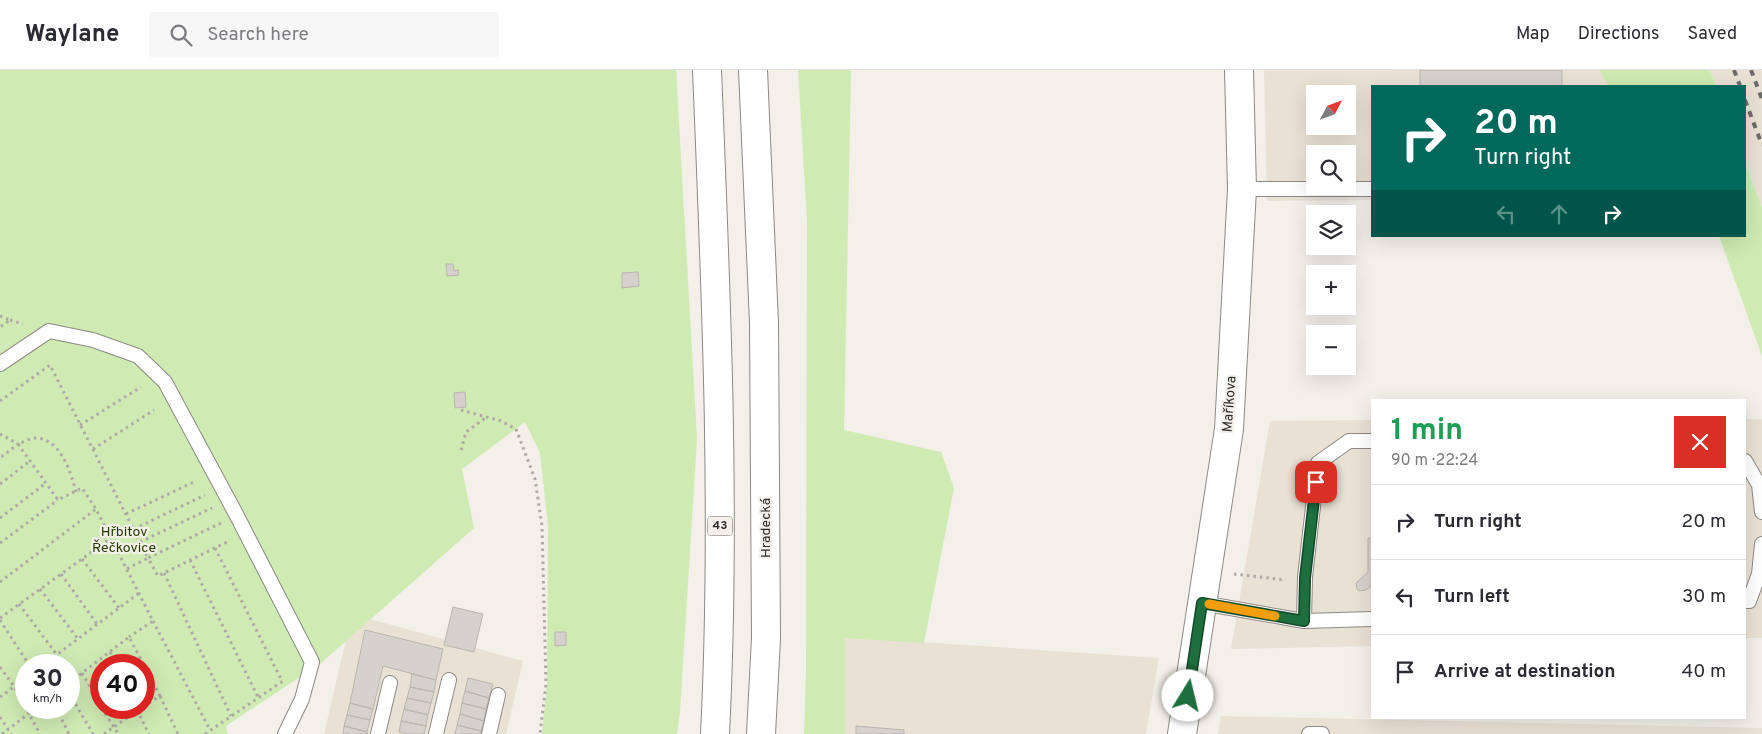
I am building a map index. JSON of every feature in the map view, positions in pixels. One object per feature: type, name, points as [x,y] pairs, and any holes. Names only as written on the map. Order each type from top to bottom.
[{"type":"main road","name":"43","points":[[707,70],[718,317],[720,453],[719,661],[716,734]]},
{"type":"main road","name":"Hradecká","points":[[753,70],[764,323],[766,638],[762,734]]},
{"type":"main road","name":"Maříkova","points":[[1182,734],[1229,429],[1242,189],[1239,70]]},
{"type":"lane","points":[[1242,189],[1371,189]]},
{"type":"lane","points":[[0,364],[49,331],[93,340],[138,356],[165,382],[236,514],[312,662],[302,699],[284,734]]},
{"type":"lane","points":[[1304,621],[1305,582],[1318,464],[1349,441],[1371,441]]},
{"type":"lane","points":[[1746,463],[1760,485],[1762,512]]},
{"type":"lane","points":[[1746,601],[1749,601],[1759,574],[1762,544]]},
{"type":"lane","points":[[1202,603],[1304,621],[1371,619]]},
{"type":"lane","points":[[436,734],[449,680]]},
{"type":"lane","points":[[378,734],[390,683]]},
{"type":"lane","points":[[489,734],[498,695]]},
{"type":"lane","points":[[1309,734],[1322,734]]},
{"type":"path","points":[[0,316],[10,320],[0,327]]},
{"type":"path","points":[[0,401],[50,365],[158,576],[227,542]]},
{"type":"path","points":[[80,425],[142,386]]},
{"type":"path","points":[[93,449],[154,410]]},
{"type":"path","points":[[461,410],[501,421],[516,429],[535,480],[542,526],[546,684],[540,734]]},
{"type":"path","points":[[461,450],[466,432],[486,418]]},
{"type":"path","points":[[0,434],[18,444],[58,500]]},
{"type":"path","points":[[0,458],[18,444],[33,438],[45,440],[60,452],[70,472],[76,492]]},
{"type":"path","points":[[0,484],[30,461]]},
{"type":"path","points":[[126,514],[196,480]]},
{"type":"path","points":[[0,518],[46,483]]},
{"type":"path","points":[[0,543],[58,500],[82,488],[111,538],[210,730]]},
{"type":"path","points":[[134,529],[205,495]]},
{"type":"path","points":[[140,542],[217,506]]},
{"type":"path","points":[[0,582],[96,510]]},
{"type":"path","points":[[126,569],[224,522]]},
{"type":"path","points":[[22,654],[0,619],[111,538]]},
{"type":"path","points":[[215,548],[282,681]]},
{"type":"path","points":[[82,560],[118,608]]},
{"type":"path","points":[[190,560],[258,697]]},
{"type":"path","points":[[164,573],[231,716]]},
{"type":"path","points":[[60,574],[98,624]]},
{"type":"path","points":[[1234,574],[1305,582]]},
{"type":"path","points":[[40,589],[78,639]]},
{"type":"path","points":[[58,654],[139,593]]},
{"type":"path","points":[[19,604],[56,654]]},
{"type":"path","points":[[90,687],[82,673],[153,621]]},
{"type":"path","points":[[129,637],[138,654]]},
{"type":"path","points":[[205,734],[312,662]]},
{"type":"path","points":[[0,667],[14,687],[0,697]]},
{"type":"path","points":[[155,686],[178,734]]},
{"type":"path","points":[[155,699],[160,696]]},
{"type":"path","points":[[80,712],[93,734]]},
{"type":"path","points":[[0,717],[10,734]]},
{"type":"path","points":[[2,734],[22,719]]},
{"type":"path","points":[[32,719],[40,734]]},
{"type":"path","points":[[62,719],[69,734]]},
{"type":"path","points":[[109,719],[118,734]]},
{"type":"path","points":[[104,734],[125,719]]},
{"type":"path","points":[[144,719],[149,734]]},
{"type":"shaded area","points":[[1264,70],[1599,70],[1607,85],[1371,85],[1371,200],[1267,201]]},
{"type":"shaded area","points":[[1710,70],[1762,70],[1762,207],[1746,166],[1746,85],[1716,85]]},
{"type":"shaded area","points":[[1746,419],[1762,419],[1762,638],[1746,638]]},
{"type":"shaded area","points":[[1371,420],[1371,646],[1231,649],[1270,421]]},
{"type":"shaded area","points":[[370,619],[523,661],[506,734],[324,734],[346,640]]},
{"type":"shaded area","points":[[845,637],[1159,658],[1146,734],[845,734]]},
{"type":"shaded area","points":[[1221,716],[1762,728],[1762,734],[1218,734]]},
{"type":"green space","name":"Hřbitov Řečkovice","points":[[0,70],[676,70],[697,439],[677,734],[542,734],[547,684],[548,526],[540,453],[525,422],[462,469],[474,528],[321,663],[226,726],[228,734],[0,734]]},
{"type":"green space","points":[[798,70],[851,70],[844,430],[941,452],[954,488],[924,643],[845,638],[845,734],[804,734],[806,673],[807,220]]},
{"type":"green space","points":[[1599,70],[1710,70],[1716,85],[1607,85]]},
{"type":"green space","points":[[1746,166],[1762,207],[1762,356],[1719,237],[1746,237]]},
{"type":"building","points":[[1420,70],[1562,70],[1562,85],[1420,85]]},
{"type":"building","points":[[446,264],[453,264],[454,271],[458,270],[459,275],[447,276]]},
{"type":"building","points":[[638,272],[639,286],[622,288],[622,273]]},
{"type":"building","points":[[465,392],[466,407],[455,408],[454,393]]},
{"type":"building","points":[[1368,538],[1371,538],[1371,586],[1366,590],[1359,591],[1356,583],[1368,572]]},
{"type":"building","points":[[453,607],[483,614],[474,652],[444,645]]},
{"type":"building","points":[[365,630],[443,649],[436,680],[383,666],[373,709],[350,703]]},
{"type":"building","points":[[555,632],[566,632],[566,645],[555,646]]},
{"type":"building","points":[[412,674],[436,680],[434,692],[410,687]]},
{"type":"building","points":[[468,678],[493,684],[489,698],[465,691]]},
{"type":"building","points":[[410,687],[434,692],[431,703],[407,698]]},
{"type":"building","points":[[465,691],[489,698],[486,709],[462,703]]},
{"type":"building","points":[[407,698],[431,703],[428,715],[404,709]]},
{"type":"building","points":[[350,703],[373,709],[370,720],[347,715]]},
{"type":"building","points":[[462,703],[486,709],[484,721],[460,714]]},
{"type":"building","points":[[404,709],[428,715],[426,726],[401,721]]},
{"type":"building","points":[[460,714],[484,721],[481,731],[457,725]]},
{"type":"building","points":[[347,715],[370,720],[367,732],[344,726]]},
{"type":"building","points":[[401,721],[426,726],[424,734],[399,732]]},
{"type":"building","points":[[457,725],[481,731],[481,734],[455,734]]},
{"type":"building","points":[[344,726],[367,732],[367,734],[343,734]]},
{"type":"building","points":[[856,726],[904,730],[904,734],[856,734]]},
{"type":"railway","points":[[1734,70],[1740,85]]},
{"type":"railway","points":[[1751,70],[1762,99]]},
{"type":"railway","points":[[1746,103],[1762,145]]},
{"type":"slow traffic","points":[[1209,604],[1275,616]]},
{"type":"route","points":[[1188,696],[1202,603],[1304,621],[1305,578],[1316,482]]}]
